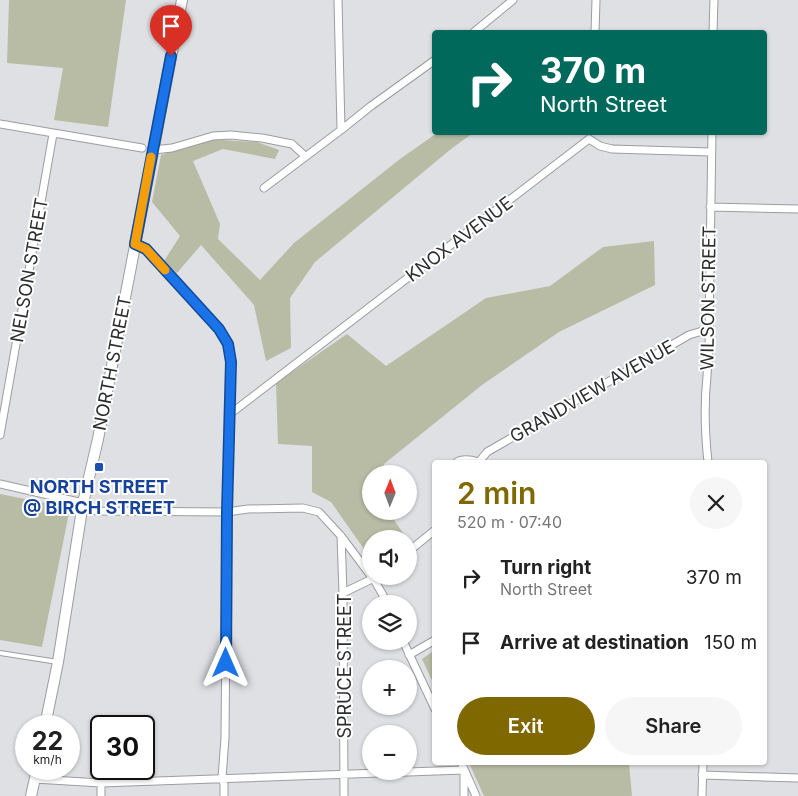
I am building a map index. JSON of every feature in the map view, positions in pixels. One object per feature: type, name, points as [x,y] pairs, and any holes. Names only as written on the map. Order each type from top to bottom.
[{"type":"main road","name":"NORTH STREET","points":[[47,715],[58,662],[83,503],[98,439],[182,0]]},
{"type":"main road","points":[[31,796],[35,780]]},
{"type":"street","points":[[338,0],[341,130]]},
{"type":"street","points":[[476,30],[513,0]]},
{"type":"street","points":[[595,30],[596,0]]},
{"type":"street","points":[[713,30],[714,0]]},
{"type":"street","points":[[264,188],[432,62]]},
{"type":"street","points":[[0,124],[142,148]]},
{"type":"street","name":"NELSON STREET","points":[[0,435],[52,134]]},
{"type":"street","points":[[153,150],[172,148],[213,136],[231,135],[262,138],[292,144],[305,156]]},
{"type":"street","name":"WILSON STREET","points":[[708,460],[706,443],[707,376],[710,350],[712,135]]},
{"type":"street","name":"KNOX AVENUE","points":[[230,414],[590,136],[600,146],[612,149],[711,152]]},
{"type":"street","points":[[710,207],[798,209]]},
{"type":"street","points":[[135,244],[146,249],[219,329],[228,344],[231,362],[227,512],[226,738],[222,778],[224,796]]},
{"type":"street","name":"GRANDVIEW AVENUE","points":[[481,460],[487,452],[689,335],[709,329]]},
{"type":"street","points":[[0,484],[83,503],[96,511],[227,512],[248,508],[303,508],[319,512],[362,562]]},
{"type":"street","points":[[417,545],[432,532]]},
{"type":"street","name":"SPRUCE STREET","points":[[341,536],[344,593],[344,796]]},
{"type":"street","points":[[344,593],[362,583]]},
{"type":"street","points":[[409,655],[432,642]]},
{"type":"street","points":[[407,650],[432,703]]},
{"type":"street","points":[[462,765],[476,796]]},
{"type":"street","points":[[702,796],[703,765]]},
{"type":"street","points":[[79,780],[101,783],[464,770]]},
{"type":"street","points":[[464,770],[464,796]]},
{"type":"street","points":[[702,775],[798,778]]},
{"type":"street","points":[[101,783],[101,796]]},
{"type":"lane","points":[[0,653],[58,662]]},
{"type":"green space","points":[[9,0],[126,0],[108,127],[54,120],[63,68],[7,63]]},
{"type":"green space","points":[[434,135],[470,135],[315,262],[290,298],[291,348],[266,361],[254,305],[201,245],[177,273],[164,261],[180,236],[152,202],[161,155],[204,139],[257,142],[279,150],[275,159],[223,149],[193,161],[220,224],[218,239],[260,280],[294,243],[400,159]]},
{"type":"green space","points":[[654,241],[655,285],[559,332],[482,385],[384,465],[362,465],[362,520],[394,520],[401,530],[362,530],[362,546],[331,502],[312,492],[312,446],[278,444],[276,383],[347,334],[386,366],[486,298],[550,286],[603,247]]},
{"type":"green space","points":[[0,494],[70,508],[42,647],[0,640]]},
{"type":"green space","points":[[432,652],[432,681],[422,659]]},
{"type":"green space","points":[[470,765],[629,765],[632,796],[484,796]]},
{"type":"slow traffic","points":[[151,157],[135,244],[146,249],[165,270]]},
{"type":"place","name":"NORTH STREET @ BIRCH STREET","points":[[99,467]]},
{"type":"route","points":[[171,56],[135,244],[146,249],[219,329],[228,344],[231,362],[227,512],[226,663]]}]
